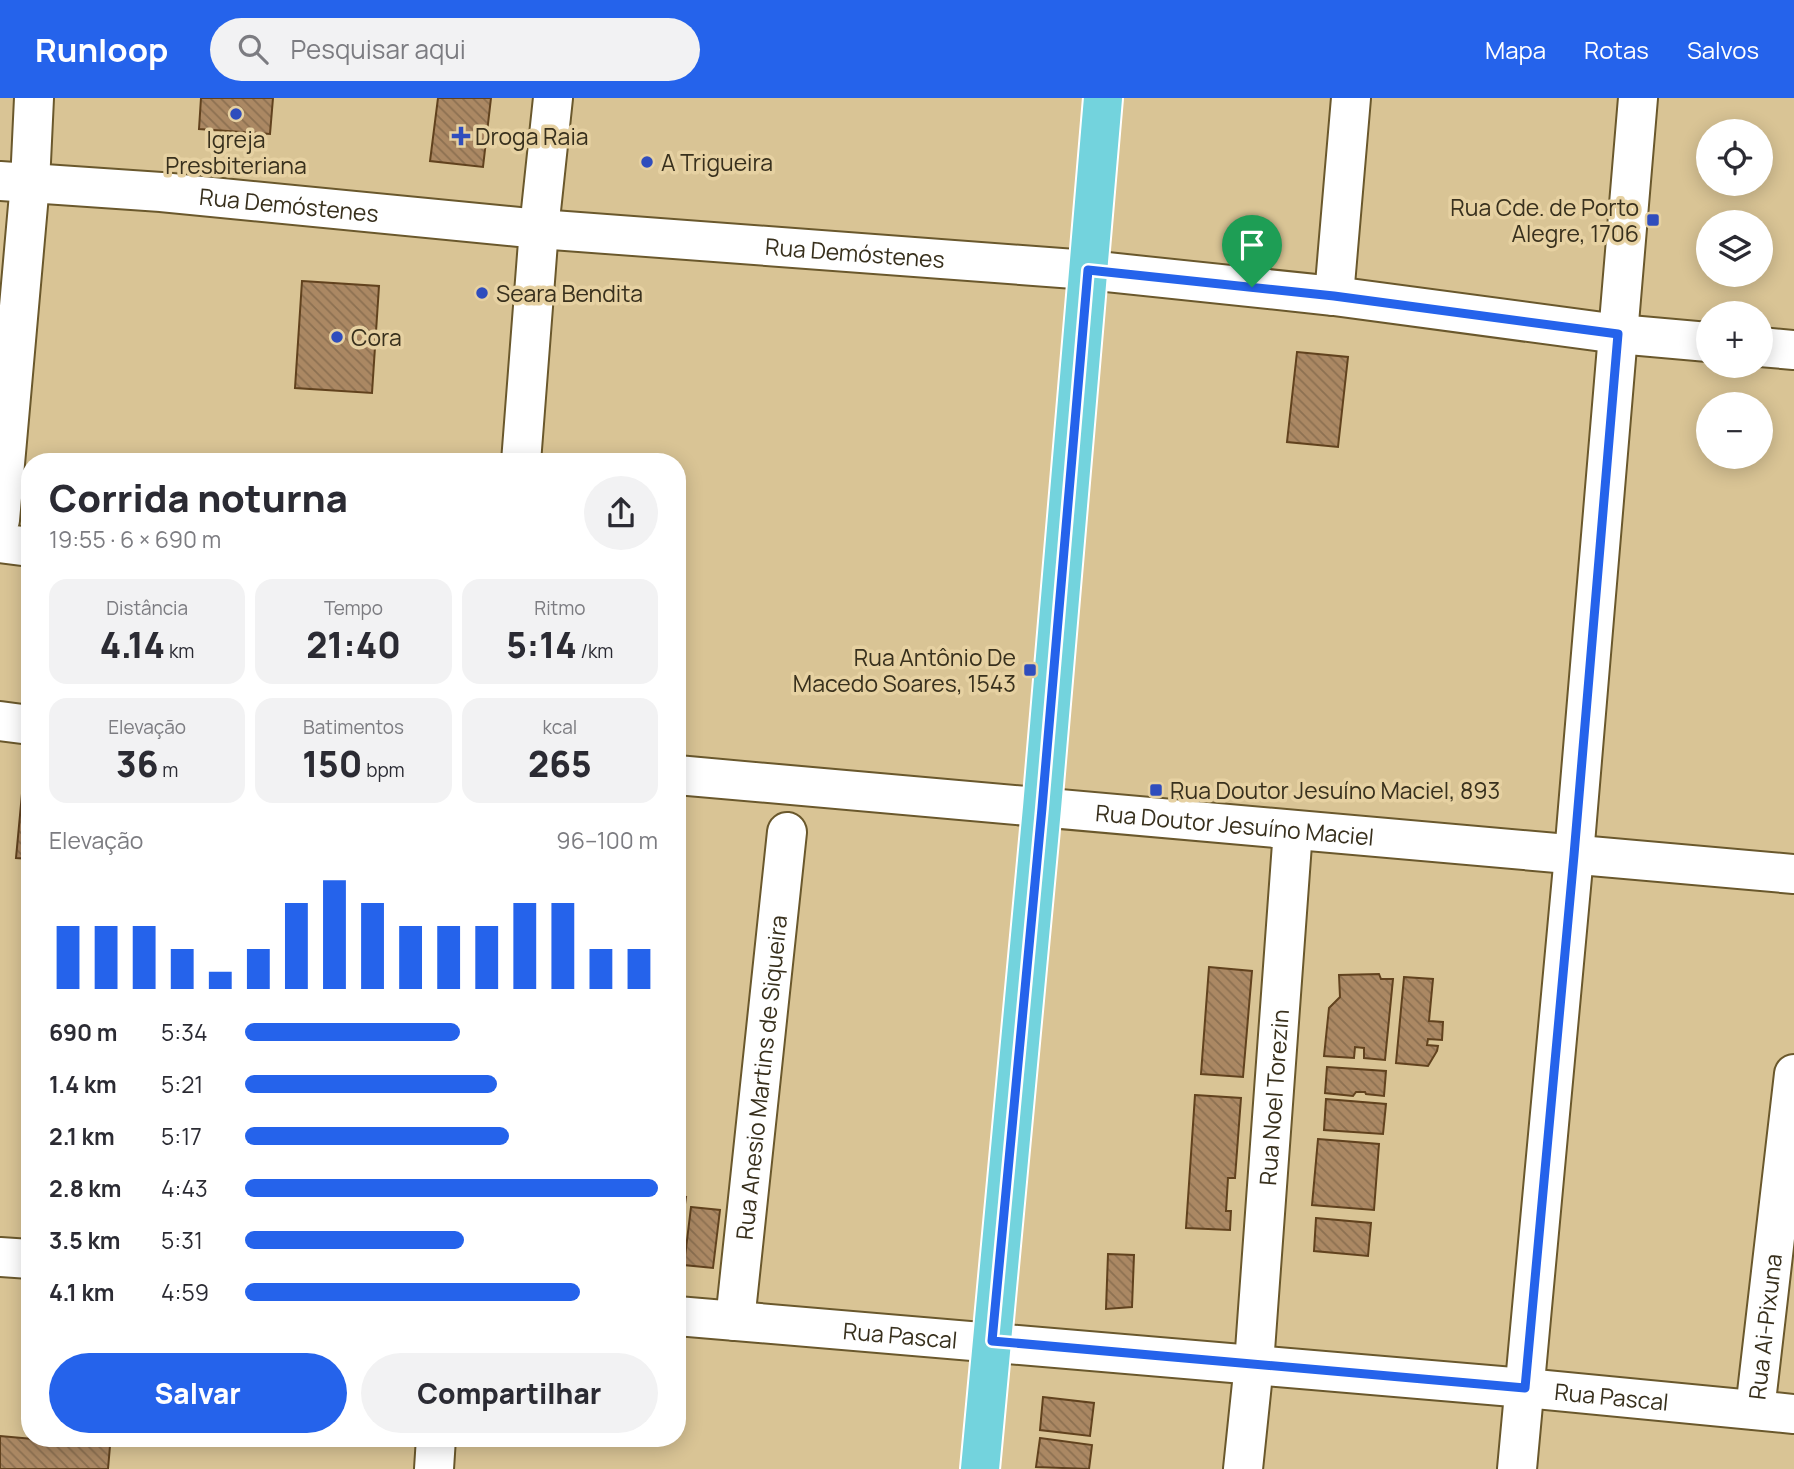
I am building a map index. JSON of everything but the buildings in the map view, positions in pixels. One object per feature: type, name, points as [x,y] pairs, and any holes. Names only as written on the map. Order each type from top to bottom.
[{"type":"main road","points":[[980,1469],[1042,808],[1103,98]]},
{"type":"street","points":[[0,520],[15,182],[34,98]]},
{"type":"street","points":[[522,453],[539,229],[553,98]]},
{"type":"street","points":[[1334,296],[1351,98]]},
{"type":"street","points":[[1517,1469],[1574,855],[1638,98]]},
{"type":"street","name":"Rua Demóstenes","points":[[15,182],[160,192],[539,229],[1088,270],[1334,296],[1618,334],[1696,341]]},
{"type":"street","points":[[1773,348],[1794,350]]},
{"type":"street","points":[[0,543],[21,546]]},
{"type":"street","points":[[0,721],[21,724]]},
{"type":"street","name":"Rua Doutor Jesuíno Maciel","points":[[686,776],[1794,874]]},
{"type":"street","name":"Rua Noel Torezin","points":[[1243,1469],[1254,1364],[1293,830]]},
{"type":"street","name":"Rua Anesio Martins de Siqueira","points":[[735,1321],[787,832]]},
{"type":"street","name":"Rua Ai-Pixuna","points":[[1755,1410],[1794,1074]]},
{"type":"street","points":[[0,1257],[21,1258]]},
{"type":"street","name":"Rua Pascal","points":[[686,1317],[992,1341],[1794,1414]]},
{"type":"street","points":[[434,1469],[435,1447]]},
{"type":"place","name":"Igreja Presbiteriana","points":[[236,114]]},
{"type":"place","name":"Droga Raia","points":[[461,136]]},
{"type":"place","name":"A Trigueira","points":[[647,162]]},
{"type":"place","name":"Rua Cde. de Porto Alegre, 1706","points":[[1653,220]]},
{"type":"place","name":"Seara Bendita","points":[[482,293]]},
{"type":"place","name":"Cora","points":[[337,337]]},
{"type":"place","name":"Rua Antônio De Macedo Soares, 1543","points":[[1030,670]]},
{"type":"place","name":"Rua Doutor Jesuíno Maciel, 893","points":[[1156,790]]},
{"type":"route","points":[[1088,270],[1252,287],[1618,334],[1525,1388],[992,1341],[1042,808],[1088,270]]}]
